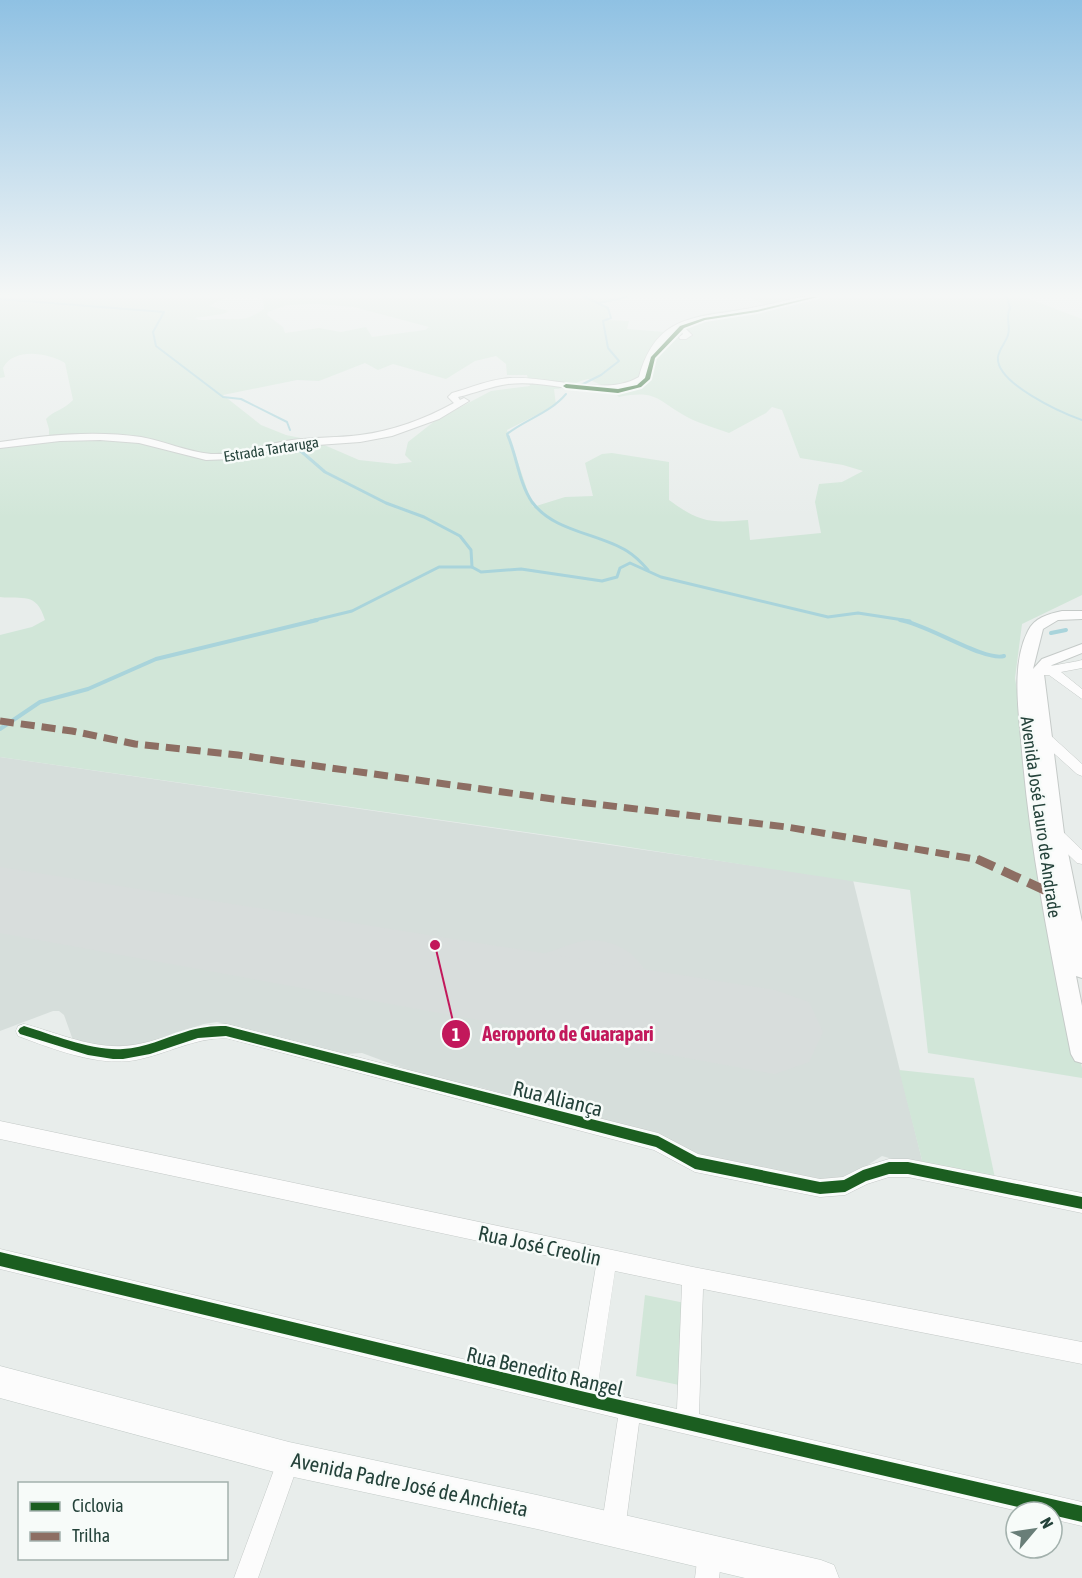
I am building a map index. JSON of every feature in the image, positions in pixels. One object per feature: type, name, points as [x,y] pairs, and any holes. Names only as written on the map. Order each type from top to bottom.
[{"type":"main road","name":"Avenida Padre José de Anchieta","points":[[0,1382],[289,1458],[613,1530],[709,1565],[821,1578]]},
{"type":"street","name":"Estrada Tartaruga","points":[[0,442],[56,437],[95,438],[160,444],[193,454],[225,457],[295,443],[345,440],[398,432],[425,423],[463,398],[495,384],[518,381],[553,382],[606,389],[630,386],[643,378],[644,371]]},
{"type":"street","name":"Estrada Tartaruga","points":[[463,398],[496,388],[516,385],[540,385],[612,393],[635,390],[651,380],[654,371]]},
{"type":"street","name":"Avenida José Lauro de Andrade","points":[[1080,616],[1047,618],[1034,631],[1024,678],[1032,773],[1060,951],[1082,1054]]},
{"type":"street","points":[[1045,671],[1047,662],[1082,648]]},
{"type":"street","points":[[1045,671],[1082,664]]},
{"type":"street","name":"Avenida José Lauro de Andrade","points":[[1045,671],[1043,736],[1055,833],[1081,964]]},
{"type":"street","points":[[1045,671],[1082,695]]},
{"type":"street","points":[[1043,736],[1082,771]]},
{"type":"street","points":[[1055,833],[1082,859]]},
{"type":"street","name":"Rua Aliança","points":[[24,1031],[102,1052],[121,1054],[140,1051],[208,1030],[226,1031],[658,1142],[695,1163],[797,1184],[833,1188],[889,1168],[908,1168],[1082,1203]]},
{"type":"street","name":"Rua José Creolin","points":[[0,1130],[693,1277],[1082,1353]]},
{"type":"street","name":"Rua Benedito Rangel","points":[[0,1259],[630,1410],[1082,1514]]},
{"type":"street","name":"Rua Benedito Rangel","points":[[585,1399],[607,1259]]},
{"type":"street","points":[[688,1423],[693,1277]]},
{"type":"street","points":[[613,1530],[630,1410]]},
{"type":"street","points":[[246,1578],[289,1458]]},
{"type":"shaded area","points":[[0,757],[853,880],[924,1168],[882,1156],[836,1185],[701,1158],[655,1134],[475,1086],[427,1077],[362,1053],[345,1054],[217,1022],[126,1049],[74,1043],[64,1015],[59,1011],[53,1011],[0,1031]]},
{"type":"green space","points":[[0,371],[4,371],[5,377],[0,378]]},
{"type":"green space","points":[[67,371],[345,371],[319,381],[297,380],[223,395],[261,425],[286,435],[315,441],[359,460],[396,464],[412,462],[405,455],[408,442],[436,420],[491,391],[530,386],[527,375],[507,375],[507,371],[1082,371],[1082,595],[1022,624],[1015,678],[1029,770],[1045,907],[1082,1068],[1082,1078],[928,1053],[910,890],[609,844],[0,757],[0,635],[32,627],[45,620],[33,601],[0,597],[0,447],[49,439],[46,419],[73,400]],"holes":[[[588,379],[612,390],[619,397],[642,395],[657,398],[689,418],[729,433],[766,413],[772,407],[782,410],[800,458],[843,465],[863,471],[842,482],[819,484],[815,502],[821,533],[750,540],[748,520],[706,520],[689,513],[669,500],[669,462],[612,453],[602,454],[585,463],[593,496],[565,497],[533,507],[507,430],[556,405],[554,389]]]},
{"type":"green space","points":[[416,371],[459,371],[446,379]]},
{"type":"green space","points":[[899,1070],[974,1078],[996,1183],[924,1168]]},
{"type":"green space","points":[[645,1295],[685,1303],[679,1385],[636,1376]]},
{"type":"waterway","points":[[188,371],[223,397],[241,399],[287,422],[290,430]]},
{"type":"waterway","points":[[581,385],[607,371]]},
{"type":"waterway","points":[[1003,371],[1018,387],[1031,396],[1082,420]]},
{"type":"waterway","points":[[508,436],[507,434],[553,406],[566,394]]},
{"type":"waterway","points":[[508,436],[524,487],[532,502],[541,512],[564,526],[627,551],[648,570]]},
{"type":"waterway","points":[[295,446],[325,472],[386,503],[424,517],[460,536],[471,550],[472,567]]},
{"type":"waterway","points":[[472,567],[481,572],[521,569],[602,581],[617,577],[620,568],[630,563],[661,577],[828,617],[858,613],[910,621]]},
{"type":"waterway","points":[[311,621],[352,611],[439,567],[472,567]]},
{"type":"waterway","points":[[0,729],[40,702],[88,689],[156,659],[317,620]]},
{"type":"waterway","points":[[900,620],[984,653],[1004,656]]},
{"type":"waterway","points":[[1051,633],[1066,630]]},
{"type":"taxiway","points":[[456,978],[486,980],[515,978],[587,954],[601,955],[614,960],[625,971],[636,993],[637,1009]]},
{"type":"runway","points":[[0,900],[775,1032]]},
{"type":"marked path","points":[[0,721],[72,731],[135,744],[238,755],[553,799],[787,827],[976,858],[1051,893]]},
{"type":"cycle path","points":[[566,386],[618,391],[639,386],[647,379],[649,371]]},
{"type":"cycle path","points":[[24,1031],[113,1054],[150,1049],[198,1033],[226,1031],[658,1142],[695,1163],[820,1188],[845,1186],[863,1176],[889,1168],[908,1168],[1082,1203]]},
{"type":"cycle path","points":[[0,1259],[585,1399],[1082,1514]]},
{"type":"place","name":"Aeroporto de Guarapari","points":[[435,945]]}]
